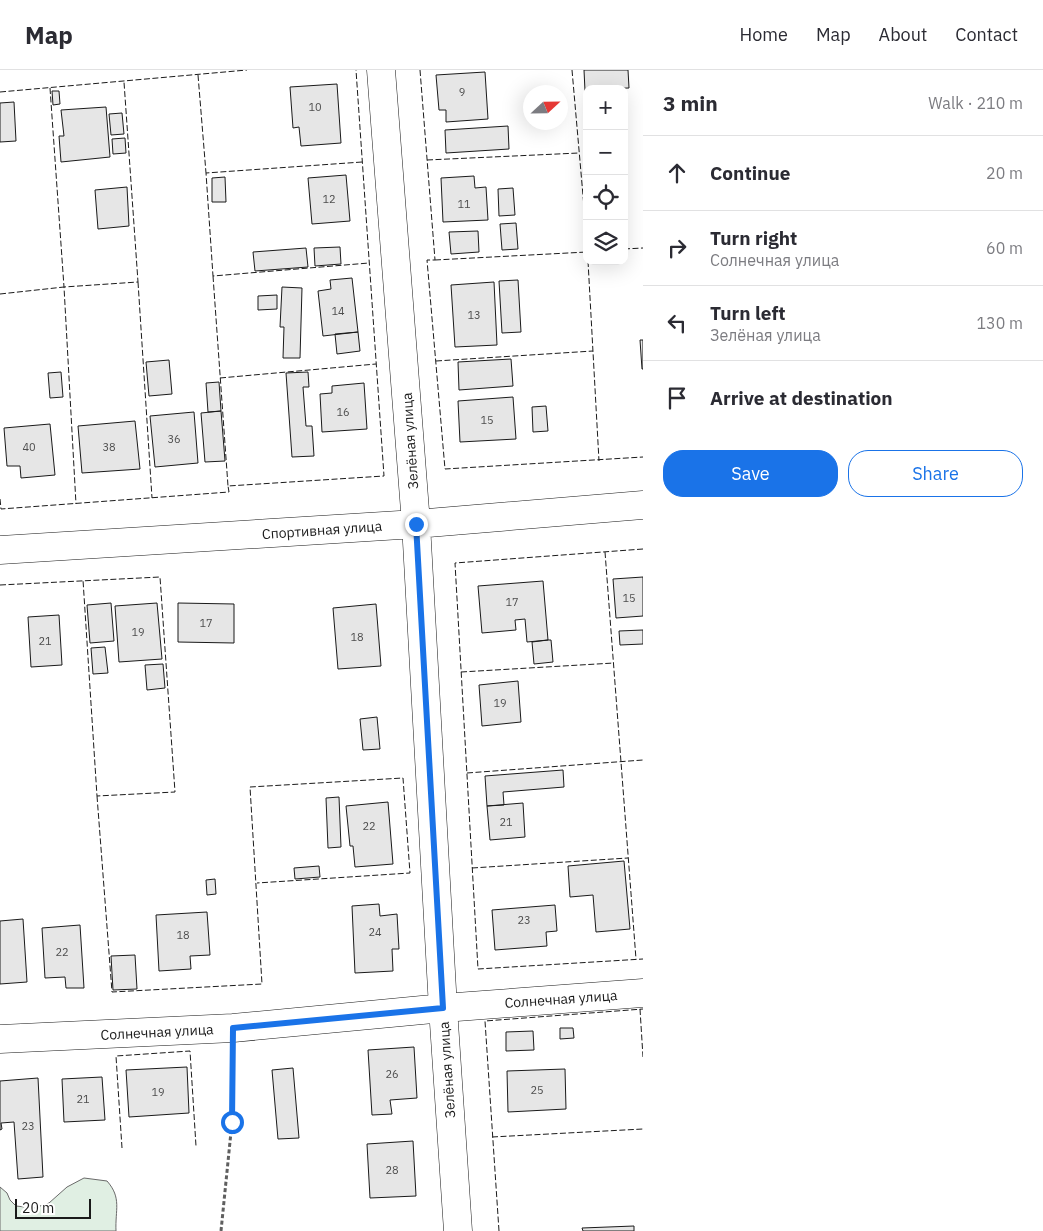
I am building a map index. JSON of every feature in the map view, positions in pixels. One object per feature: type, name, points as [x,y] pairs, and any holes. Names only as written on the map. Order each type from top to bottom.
[{"type":"street","name":"Зелёная улица","points":[[381,70],[416,524],[443,1008],[458,1231]]},
{"type":"street","name":"Спортивная улица","points":[[0,550],[416,524],[643,505]]},
{"type":"street","name":"Солнечная улица","points":[[0,1039],[233,1028],[443,1008],[643,993]]},
{"type":"path","points":[[221,1231],[232,1122],[233,1028]]},
{"type":"green space","points":[[84,1178],[107,1181],[112,1187],[117,1204],[116,1231],[0,1231],[0,1187],[16,1206],[34,1208],[49,1203],[67,1187]]},
{"type":"building","points":[[584,70],[628,70],[629,88],[628,85],[585,85]]},
{"type":"building","points":[[485,72],[488,119],[446,122],[446,110],[439,110],[436,75]]},
{"type":"building","points":[[337,84],[341,143],[301,146],[299,127],[293,128],[290,87]]},
{"type":"building","points":[[52,91],[59,91],[60,104],[53,105]]},
{"type":"building","points":[[14,102],[16,141],[0,142],[0,103]]},
{"type":"building","points":[[106,107],[110,157],[61,162],[59,136],[64,136],[61,110]]},
{"type":"building","points":[[122,113],[124,134],[111,135],[109,114]]},
{"type":"building","points":[[508,126],[509,149],[446,153],[445,130]]},
{"type":"building","points":[[125,138],[126,153],[113,154],[112,139]]},
{"type":"building","points":[[346,175],[350,221],[312,224],[308,178]]},
{"type":"building","points":[[474,176],[475,188],[486,187],[488,220],[443,222],[441,178]]},
{"type":"building","points":[[225,177],[226,202],[212,202],[212,178]]},
{"type":"building","points":[[127,187],[129,226],[98,229],[95,190]]},
{"type":"building","points":[[513,188],[515,215],[499,216],[498,189]]},
{"type":"building","points":[[516,223],[518,249],[502,250],[500,224]]},
{"type":"building","points":[[478,231],[479,252],[451,254],[449,232]]},
{"type":"building","points":[[340,247],[341,264],[315,266],[314,248]]},
{"type":"building","points":[[306,248],[308,267],[255,271],[253,252]]},
{"type":"building","points":[[352,278],[358,332],[323,336],[318,291],[331,289],[330,280]]},
{"type":"building","points":[[518,280],[521,332],[502,333],[499,281]]},
{"type":"building","points":[[494,282],[497,345],[455,347],[451,285]]},
{"type":"building","points":[[282,287],[302,288],[300,358],[283,358],[284,327],[280,327]]},
{"type":"building","points":[[277,295],[277,309],[258,310],[258,296]]},
{"type":"building","points":[[358,332],[360,351],[337,354],[335,334]]},
{"type":"building","points":[[640,340],[643,340],[643,369],[642,369]]},
{"type":"building","points":[[511,359],[513,386],[459,390],[458,362]]},
{"type":"building","points":[[169,360],[172,394],[149,396],[146,362]]},
{"type":"building","points":[[61,372],[63,397],[50,398],[48,373]]},
{"type":"building","points":[[308,372],[309,387],[303,387],[306,426],[312,426],[314,456],[292,457],[286,373]]},
{"type":"building","points":[[219,382],[221,411],[208,412],[206,383]]},
{"type":"building","points":[[364,383],[367,429],[322,432],[320,394],[332,393],[332,386]]},
{"type":"building","points":[[513,397],[516,439],[460,442],[458,401]]},
{"type":"building","points":[[546,406],[548,431],[533,432],[532,407]]},
{"type":"building","points":[[221,411],[225,461],[205,462],[201,413]]},
{"type":"building","points":[[194,412],[198,463],[155,467],[150,416]]},
{"type":"building","points":[[135,421],[140,469],[82,473],[78,426]]},
{"type":"building","points":[[50,424],[55,475],[21,478],[20,466],[7,466],[4,428]]},
{"type":"building","points":[[643,577],[643,616],[616,618],[613,579]]},
{"type":"building","points":[[543,581],[548,640],[527,642],[525,619],[515,620],[516,630],[482,633],[478,586]]},
{"type":"building","points":[[111,603],[114,641],[90,643],[87,605]]},
{"type":"building","points":[[157,603],[162,659],[119,662],[115,606]]},
{"type":"building","points":[[178,603],[234,604],[234,643],[178,642]]},
{"type":"building","points":[[376,604],[381,666],[338,669],[333,608]]},
{"type":"building","points":[[59,615],[62,665],[31,667],[28,617]]},
{"type":"building","points":[[643,630],[643,644],[620,645],[619,631]]},
{"type":"building","points":[[551,640],[553,662],[534,664],[532,642]]},
{"type":"building","points":[[105,647],[108,673],[93,674],[91,648]]},
{"type":"building","points":[[163,664],[165,688],[147,690],[145,665]]},
{"type":"building","points":[[518,681],[521,722],[482,726],[479,685]]},
{"type":"building","points":[[377,717],[380,749],[363,750],[360,719]]},
{"type":"building","points":[[563,770],[564,787],[503,792],[504,805],[487,806],[485,776]]},
{"type":"building","points":[[339,797],[341,847],[328,848],[326,798]]},
{"type":"building","points":[[388,802],[393,864],[355,867],[353,846],[350,846],[346,806]]},
{"type":"building","points":[[523,803],[525,837],[490,840],[487,806]]},
{"type":"building","points":[[624,861],[630,929],[596,932],[593,895],[570,897],[568,866]]},
{"type":"building","points":[[319,866],[320,877],[295,879],[294,868]]},
{"type":"building","points":[[215,879],[216,894],[207,895],[206,880]]},
{"type":"building","points":[[379,904],[380,916],[397,914],[399,949],[392,949],[393,971],[355,973],[352,906]]},
{"type":"building","points":[[555,905],[557,931],[546,932],[547,946],[495,950],[492,910]]},
{"type":"building","points":[[207,912],[210,955],[190,956],[191,969],[159,971],[156,915]]},
{"type":"building","points":[[23,919],[27,982],[0,984],[0,921]]},
{"type":"building","points":[[80,925],[84,988],[66,988],[65,977],[45,978],[42,928]]},
{"type":"building","points":[[135,955],[137,989],[113,990],[111,956]]},
{"type":"building","points":[[560,1028],[573,1028],[574,1038],[560,1039]]},
{"type":"building","points":[[533,1031],[534,1050],[506,1051],[506,1032]]},
{"type":"building","points":[[414,1047],[417,1098],[390,1100],[392,1114],[372,1115],[368,1050]]},
{"type":"building","points":[[187,1067],[189,1113],[129,1117],[126,1070]]},
{"type":"building","points":[[293,1068],[299,1138],[278,1139],[272,1070]]},
{"type":"building","points":[[565,1069],[566,1109],[508,1112],[507,1071]]},
{"type":"building","points":[[102,1077],[105,1120],[64,1122],[62,1079]]},
{"type":"building","points":[[38,1078],[43,1177],[18,1179],[14,1122],[1,1123],[2,1129],[0,1130],[0,1081]]},
{"type":"building","points":[[413,1141],[416,1196],[370,1198],[367,1144]]},
{"type":"building","points":[[634,1226],[634,1231],[583,1231],[582,1228]]},
{"type":"fence","points":[[0,92],[247,70]]},
{"type":"fence","points":[[0,499],[1,509],[229,492],[228,486],[384,476],[356,70]]},
{"type":"fence","points":[[420,70],[435,260],[427,260],[445,469],[643,457]]},
{"type":"fence","points":[[572,70],[585,220]]},
{"type":"fence","points":[[198,75],[206,173]]},
{"type":"fence","points":[[50,88],[64,287],[138,282],[124,82]]},
{"type":"fence","points":[[427,160],[579,153]]},
{"type":"fence","points":[[362,162],[206,173],[213,276],[369,263]]},
{"type":"fence","points":[[628,249],[643,248]]},
{"type":"fence","points":[[435,260],[583,252]]},
{"type":"fence","points":[[588,265],[599,461]]},
{"type":"fence","points":[[213,276],[228,486]]},
{"type":"fence","points":[[138,282],[152,498]]},
{"type":"fence","points":[[0,294],[64,287],[76,504]]},
{"type":"fence","points":[[436,361],[593,351]]},
{"type":"fence","points":[[220,378],[376,364]]},
{"type":"fence","points":[[643,549],[455,563],[478,969],[643,959]]},
{"type":"fence","points":[[605,552],[636,959]]},
{"type":"fence","points":[[0,585],[160,577],[175,792],[97,796],[83,580]]},
{"type":"fence","points":[[461,672],[614,663]]},
{"type":"fence","points":[[467,773],[643,760]]},
{"type":"fence","points":[[97,796],[112,992],[262,984],[250,787],[403,778],[410,873],[257,883]]},
{"type":"fence","points":[[472,868],[628,858]]},
{"type":"fence","points":[[640,1009],[643,1057]]},
{"type":"fence","points":[[499,1231],[485,1021],[643,1009]]},
{"type":"fence","points":[[122,1148],[116,1056],[190,1051],[196,1146]]},
{"type":"fence","points":[[492,1137],[643,1129]]},
{"type":"route","points":[[232,1122],[233,1028],[443,1008],[416,524]]}]
